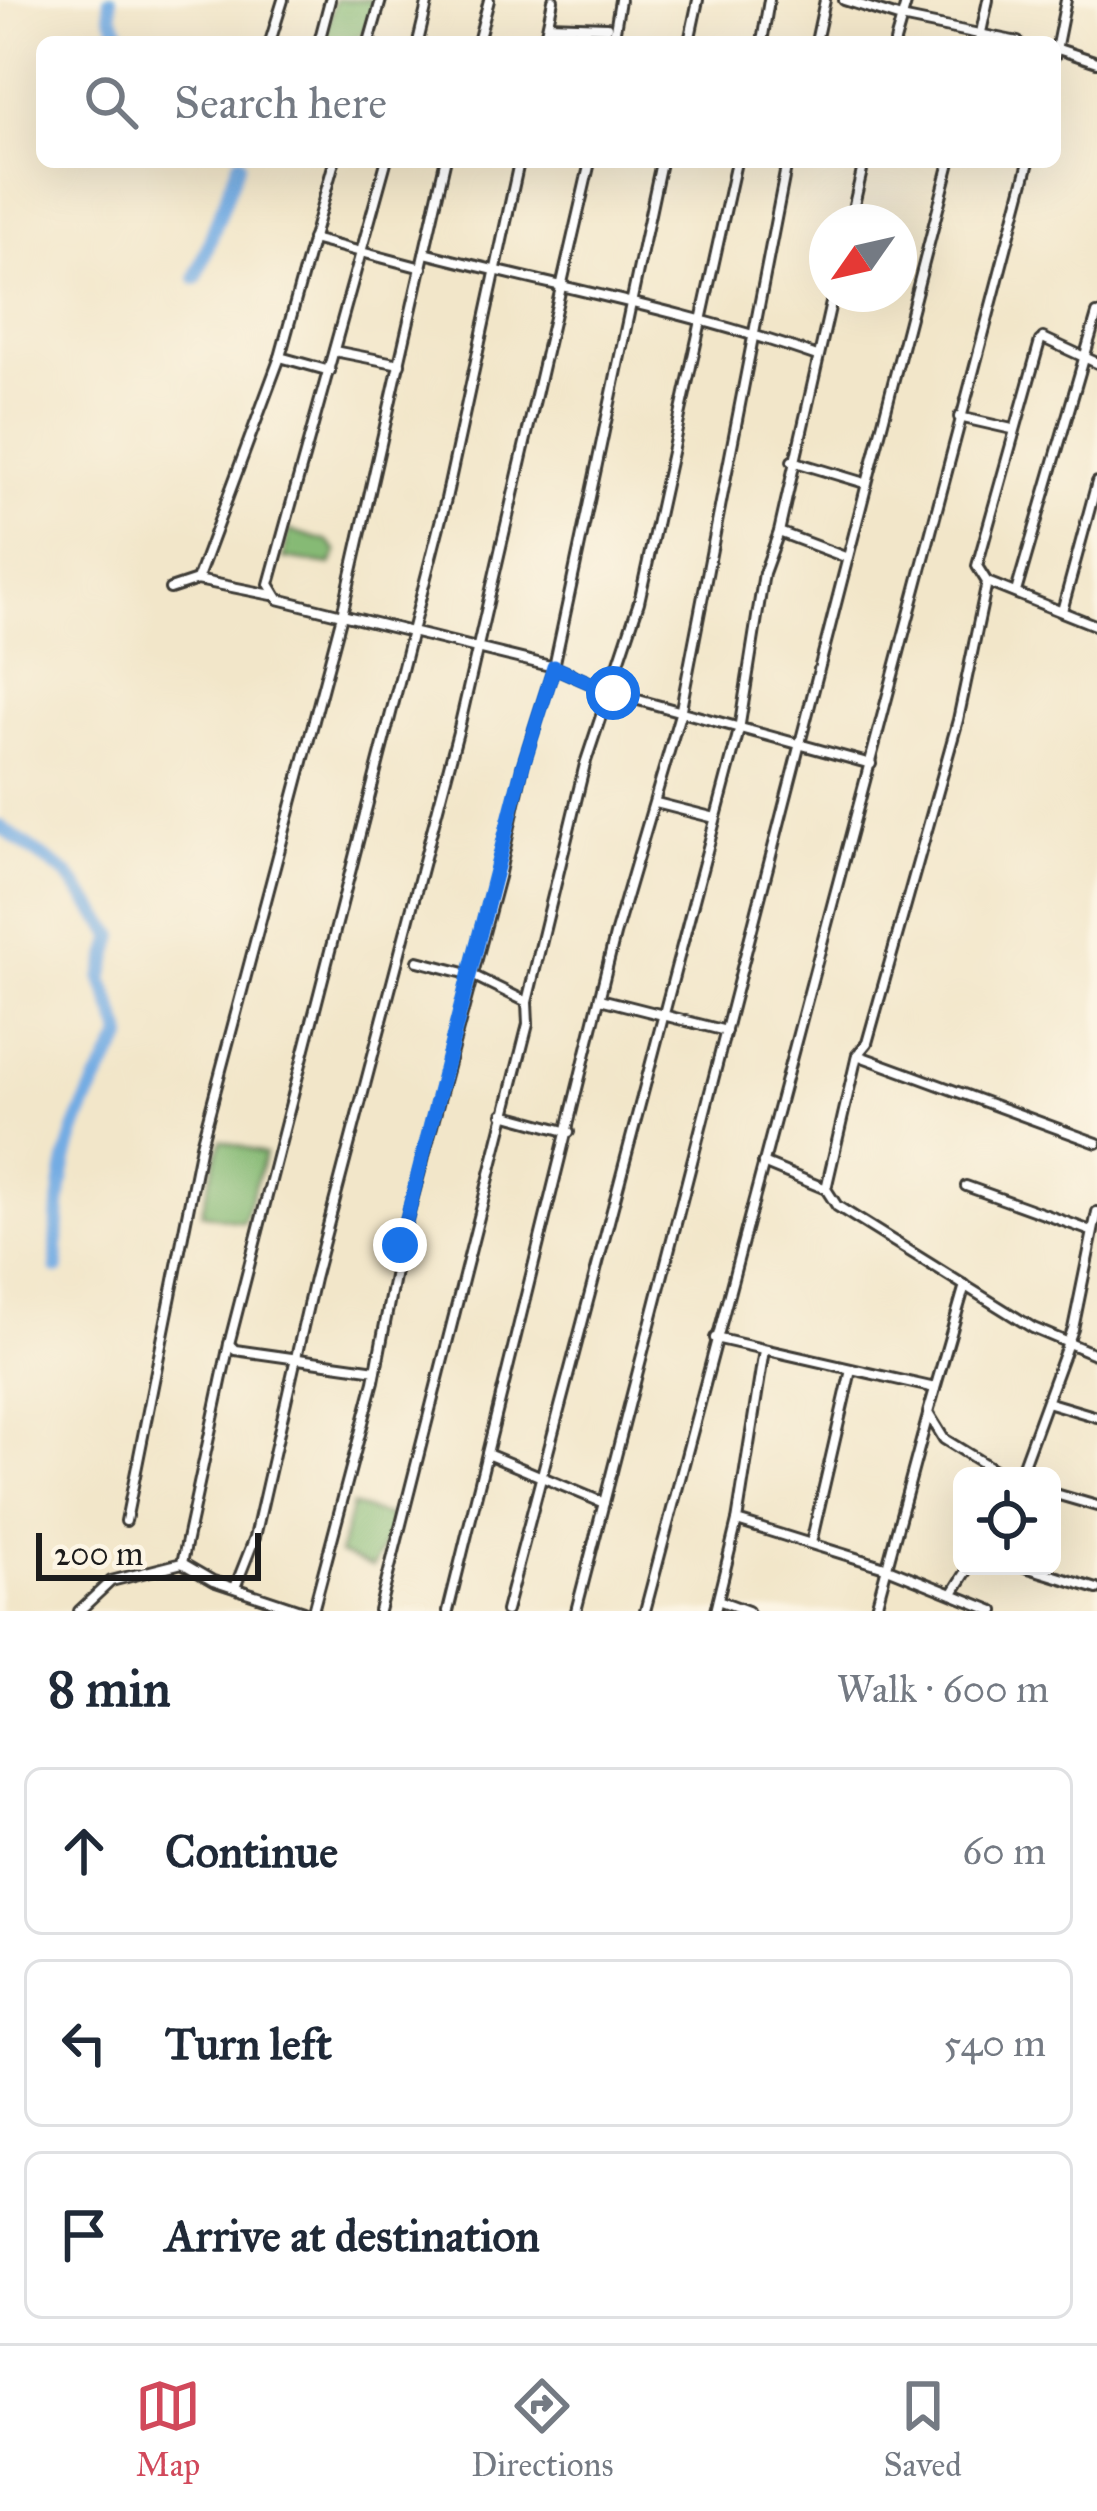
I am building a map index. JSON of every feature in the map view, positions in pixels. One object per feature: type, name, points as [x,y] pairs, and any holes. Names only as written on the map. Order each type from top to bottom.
[{"type":"street","points":[[272,36],[283,0]]},
{"type":"street","points":[[321,36],[330,0]]},
{"type":"street","points":[[371,36],[381,0]]},
{"type":"street","points":[[419,36],[428,0]]},
{"type":"street","points":[[480,36],[489,0]]},
{"type":"street","points":[[545,36],[553,0]]},
{"type":"street","points":[[614,36],[620,0]]},
{"type":"street","points":[[690,36],[698,0]]},
{"type":"street","points":[[763,36],[769,0]]},
{"type":"street","points":[[817,36],[825,0]]},
{"type":"street","points":[[844,0],[969,36]]},
{"type":"street","points":[[896,36],[907,0]]},
{"type":"street","points":[[981,36],[988,0]]},
{"type":"street","points":[[1058,36],[1066,0]]},
{"type":"street","points":[[548,25],[608,27]]},
{"type":"street","points":[[1061,52],[1097,62]]},
{"type":"street","points":[[197,580],[280,357],[332,168]]},
{"type":"street","points":[[273,595],[269,584],[384,168]]},
{"type":"street","points":[[126,1521],[196,1168],[294,778],[341,615],[445,168]]},
{"type":"street","points":[[182,1563],[229,1344],[413,629],[518,168]]},
{"type":"street","points":[[236,1586],[255,1538],[478,646],[589,168]]},
{"type":"street","points":[[314,1611],[376,1370],[400,1245],[523,765],[554,667],[660,168]]},
{"type":"street","points":[[379,1611],[528,1024],[527,1002],[585,764],[613,693],[639,602],[735,168]]},
{"type":"street","points":[[448,1611],[625,896],[680,714],[786,168]]},
{"type":"street","points":[[854,204],[863,168]]},
{"type":"street","points":[[576,1611],[948,168]]},
{"type":"street","points":[[645,1611],[1027,168]]},
{"type":"street","points":[[312,239],[422,268]]},
{"type":"street","points":[[425,253],[495,273],[704,317],[817,356]]},
{"type":"street","points":[[506,1611],[739,730],[761,588],[779,532],[828,312]]},
{"type":"street","points":[[1016,592],[1097,314]]},
{"type":"street","points":[[1097,363],[1042,339],[1012,429],[977,566],[987,582],[1097,626]]},
{"type":"street","points":[[334,351],[400,364]]},
{"type":"street","points":[[280,357],[329,371]]},
{"type":"street","points":[[959,417],[1012,429]]},
{"type":"street","points":[[792,461],[865,483]]},
{"type":"street","points":[[1061,611],[1097,482]]},
{"type":"street","points":[[779,532],[845,557]]},
{"type":"street","points":[[170,589],[197,580],[413,629],[554,667],[613,693],[680,714],[871,764]]},
{"type":"street","points":[[826,1190],[857,1055],[867,1043],[930,825],[987,582]]},
{"type":"street","points":[[656,803],[716,818]]},
{"type":"street","points":[[418,962],[472,975],[527,1002]]},
{"type":"street","points":[[600,999],[726,1030]]},
{"type":"street","points":[[857,1055],[1097,1143]]},
{"type":"street","points":[[503,1114],[569,1132]]},
{"type":"street","points":[[763,1163],[826,1190],[836,1206],[965,1285],[1067,1346],[1097,1355]]},
{"type":"street","points":[[966,1186],[1091,1231]]},
{"type":"street","points":[[1023,1467],[1067,1346],[1097,1212]]},
{"type":"street","points":[[1084,1257],[1097,1262]]},
{"type":"street","points":[[875,1611],[965,1285]]},
{"type":"street","points":[[510,1317],[519,1325]]},
{"type":"street","points":[[715,1338],[935,1388]]},
{"type":"street","points":[[229,1344],[235,1350],[376,1370]]},
{"type":"street","points":[[748,1611],[717,1606],[737,1521],[743,1458],[764,1350]]},
{"type":"street","points":[[811,1544],[851,1369]]},
{"type":"street","points":[[1050,1403],[1097,1417]]},
{"type":"street","points":[[928,1413],[944,1439],[989,1467]]},
{"type":"street","points":[[487,1454],[604,1503]]},
{"type":"street","points":[[1061,1496],[1097,1506]]},
{"type":"street","points":[[737,1521],[885,1567],[994,1611]]},
{"type":"street","points":[[80,1611],[111,1581],[182,1563],[213,1581],[303,1611]]},
{"type":"street","points":[[953,1593],[964,1575]]},
{"type":"street","points":[[1051,1575],[1097,1589]]},
{"type":"green space","points":[[335,0],[379,0],[367,29],[358,36],[325,36]]},
{"type":"green space","points":[[289,530],[329,542],[337,552],[331,565],[284,558]]},
{"type":"green space","points":[[221,1140],[265,1154],[243,1222],[201,1213]]},
{"type":"green space","points":[[352,1505],[397,1519],[373,1567],[339,1554]]},
{"type":"waterway","points":[[110,0],[111,16],[122,36]]},
{"type":"waterway","points":[[196,278],[237,168]]},
{"type":"waterway","points":[[0,827],[67,874],[114,936],[102,978],[123,1037],[90,1095],[70,1146],[59,1201],[57,1268]]},
{"type":"route","points":[[400,1245],[499,877],[523,765],[554,667],[613,693]]}]
